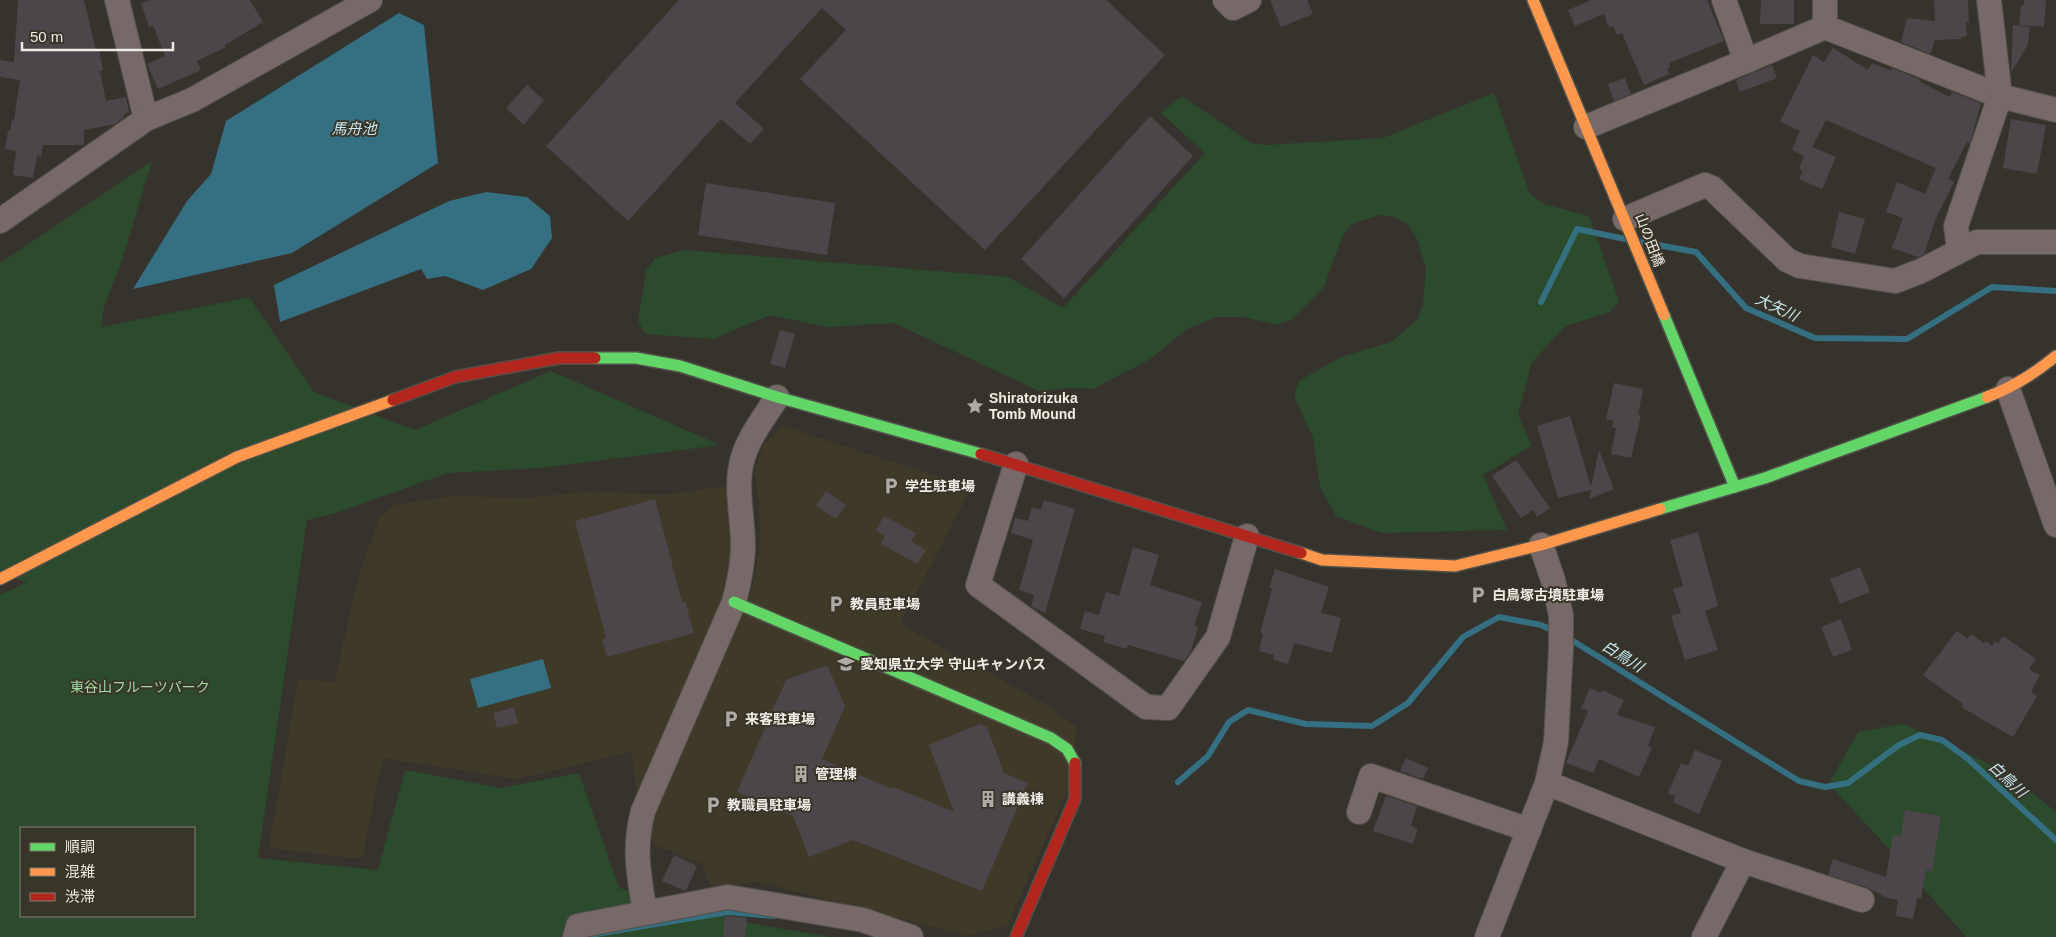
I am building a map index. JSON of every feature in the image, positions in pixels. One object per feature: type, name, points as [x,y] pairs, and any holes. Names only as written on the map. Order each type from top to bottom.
[{"type":"street","points":[[117,0],[146,119]]},
{"type":"street","points":[[0,221],[146,119],[192,100],[370,0]]},
{"type":"street","points":[[1225,0],[1233,8],[1249,0]]},
{"type":"street","name":"山の田橋","points":[[1533,0],[1624,215],[1649,281],[1735,487]]},
{"type":"street","points":[[1724,0],[1746,61]]},
{"type":"street","points":[[1825,0],[1825,27]]},
{"type":"street","points":[[1959,250],[1956,226],[2000,96],[1989,0]]},
{"type":"street","points":[[1586,127],[1825,27],[2000,96],[2056,110]]},
{"type":"street","points":[[1624,215],[1705,185],[1712,188],[1786,260],[1800,266],[1895,281],[1921,271],[1976,242],[2056,242]]},
{"type":"street","points":[[0,579],[237,457],[454,377],[559,358],[636,358],[680,366],[777,396],[1016,464],[1322,560],[1455,566],[1541,545],[1765,478],[2008,389],[2033,375],[2056,356]]},
{"type":"street","points":[[2008,389],[2056,525]]},
{"type":"street","points":[[645,913],[636,852],[637,834],[643,811],[734,602],[741,575],[743,546],[739,481],[742,463],[746,447],[777,396]]},
{"type":"street","points":[[1016,464],[978,585],[1146,707],[1168,708],[1218,637],[1247,536]]},
{"type":"street","points":[[1487,937],[1547,783],[1556,742],[1562,649],[1561,615],[1553,580],[1541,545]]},
{"type":"street","points":[[734,602],[1051,738],[1067,749],[1075,762],[1075,799],[1016,937]]},
{"type":"street","points":[[1359,812],[1371,776],[1529,830]]},
{"type":"street","points":[[1547,783],[1744,861],[1862,900]]},
{"type":"street","points":[[1704,937],[1744,861]]},
{"type":"street","points":[[575,937],[578,926],[728,897],[863,920],[911,937]]},
{"type":"shaded area","name":"愛知県立大学 守山キャンパス","points":[[782,426],[972,487],[900,624],[1044,703],[1077,727],[1068,789],[1007,926],[967,936],[760,882],[710,886],[702,864],[655,845],[649,837],[649,829],[694,717],[750,598],[760,547],[759,503],[754,472],[763,446]]},
{"type":"shaded area","points":[[725,486],[733,521],[732,570],[726,604],[637,802],[632,752],[517,779],[383,758],[362,859],[269,848],[298,679],[334,682],[360,571],[379,518],[394,505],[452,496],[526,498],[593,491],[664,495]]},
{"type":"green space","points":[[1494,93],[1530,194],[1544,204],[1589,216],[1619,301],[1610,312],[1566,326],[1532,362],[1518,414],[1531,446],[1483,475],[1507,530],[1381,533],[1336,516],[1320,487],[1313,438],[1294,396],[1299,381],[1341,357],[1391,342],[1417,320],[1423,304],[1426,268],[1416,237],[1407,224],[1394,217],[1380,215],[1352,224],[1342,237],[1324,287],[1291,320],[1277,325],[1245,317],[1216,317],[1187,329],[1150,359],[1093,389],[1071,388],[1039,391],[894,323],[828,327],[770,315],[713,339],[645,334],[638,320],[646,271],[655,258],[685,250],[1008,277],[1063,308],[1205,153],[1161,113],[1182,96],[1251,143],[1266,145],[1383,138]]},
{"type":"green space","name":"東谷山フルーツパーク","points":[[152,161],[123,257],[104,307],[101,327],[249,297],[314,392],[415,430],[551,371],[720,445],[540,468],[448,473],[336,513],[307,520],[258,858],[378,870],[405,770],[501,788],[579,773],[619,888],[744,922],[830,937],[0,937],[0,595],[27,582],[0,574],[0,263]]},
{"type":"green space","points":[[1903,724],[2007,772],[2056,812],[2056,937],[1966,937],[1829,784],[1858,732]]},
{"type":"water","name":"馬舟池","points":[[399,13],[424,25],[438,163],[292,253],[133,289],[187,201],[211,174],[226,121]]},
{"type":"water","points":[[486,192],[527,197],[550,216],[552,238],[531,269],[483,290],[445,276],[427,279],[421,269],[280,322],[274,285],[449,201]]},
{"type":"water","points":[[543,659],[551,688],[478,708],[470,679]]},
{"type":"building","points":[[18,0],[84,0],[96,50],[99,50],[103,70],[100,71],[106,101],[126,97],[129,113],[124,114],[124,117],[115,124],[84,130],[84,145],[43,145],[41,157],[37,156],[33,178],[13,175],[16,151],[5,149],[8,131],[10,131],[12,119],[14,120],[20,80],[0,77],[0,60],[14,62]]},
{"type":"building","points":[[151,0],[250,0],[263,22],[225,45],[226,47],[197,61],[201,70],[158,89],[147,64],[165,56],[153,25],[149,27],[141,3]]},
{"type":"building","points":[[679,0],[1106,0],[1165,55],[985,250],[800,79],[846,30],[822,8],[735,103],[764,129],[750,144],[721,119],[628,221],[546,146]]},
{"type":"building","points":[[1270,0],[1307,0],[1313,14],[1281,27]]},
{"type":"building","points":[[1591,0],[1707,0],[1724,41],[1669,63],[1670,67],[1667,68],[1669,74],[1644,85],[1622,33],[1617,35],[1613,26],[1609,27],[1604,14],[1575,26],[1568,10]]},
{"type":"building","points":[[1761,0],[1794,0],[1794,24],[1760,24]]},
{"type":"building","points":[[1934,0],[1968,0],[1969,22],[1966,22],[1967,36],[1961,37],[1961,39],[1935,40],[1930,54],[1901,42],[1907,18],[1935,21]]},
{"type":"building","points":[[2024,0],[2046,0],[2044,27],[2019,25],[2021,5],[2024,5]]},
{"type":"building","points":[[2013,25],[2030,27],[2028,44],[2011,73]]},
{"type":"building","points":[[1833,48],[1868,70],[1872,63],[1891,71],[1892,68],[1921,80],[1920,82],[1950,97],[1952,92],[1981,103],[1970,143],[1967,142],[1948,179],[1954,182],[1936,218],[1924,254],[1918,257],[1892,248],[1903,218],[1886,212],[1897,182],[1925,194],[1936,168],[1826,120],[1812,147],[1836,157],[1822,189],[1799,179],[1803,171],[1799,169],[1804,156],[1792,150],[1800,131],[1780,121],[1813,55],[1824,62]]},
{"type":"building","points":[[1772,65],[1777,78],[1740,92],[1736,80]]},
{"type":"building","points":[[1625,78],[1631,94],[1614,101],[1608,84]]},
{"type":"building","points":[[527,85],[544,100],[524,125],[506,108]]},
{"type":"building","points":[[1150,116],[1193,156],[1064,298],[1021,259]]},
{"type":"building","points":[[2011,119],[2046,125],[2037,174],[2003,168]]},
{"type":"building","points":[[706,183],[835,203],[827,255],[698,235]]},
{"type":"building","points":[[1839,212],[1865,219],[1855,254],[1831,247]]},
{"type":"building","points":[[780,330],[795,334],[785,368],[770,364]]},
{"type":"building","points":[[1614,383],[1643,389],[1638,415],[1641,415],[1631,458],[1611,454],[1616,428],[1612,427],[1613,421],[1606,419]]},
{"type":"building","points":[[1570,416],[1591,487],[1599,450],[1614,489],[1589,499],[1591,490],[1558,498],[1537,426]]},
{"type":"building","points":[[1516,460],[1550,508],[1537,517],[1533,510],[1521,518],[1492,476]]},
{"type":"building","points":[[826,491],[846,505],[836,519],[816,506]]},
{"type":"building","points":[[655,499],[682,602],[685,601],[694,633],[607,657],[602,640],[606,638],[575,521]]},
{"type":"building","points":[[1044,500],[1075,509],[1045,613],[1031,606],[1034,595],[1019,590],[1033,540],[1011,533],[1015,518],[1028,521],[1032,507],[1041,510]]},
{"type":"building","points":[[884,516],[916,533],[911,541],[926,550],[917,564],[881,544],[885,536],[876,530]]},
{"type":"building","points":[[1698,532],[1718,606],[1705,611],[1718,650],[1685,660],[1671,616],[1681,613],[1673,589],[1683,586],[1670,540]]},
{"type":"building","points":[[1133,547],[1159,555],[1150,585],[1202,602],[1194,626],[1198,627],[1191,651],[1184,661],[1128,645],[1127,649],[1103,642],[1105,636],[1080,629],[1085,611],[1099,615],[1106,592],[1119,596]]},
{"type":"building","points":[[1860,567],[1870,592],[1840,604],[1830,579]]},
{"type":"building","points":[[1275,569],[1329,587],[1321,613],[1341,618],[1332,653],[1294,643],[1288,664],[1273,660],[1274,655],[1259,651],[1263,634],[1260,633],[1272,589],[1269,588]]},
{"type":"building","points":[[1841,619],[1852,650],[1833,657],[1821,627]]},
{"type":"building","points":[[1957,631],[1967,639],[1971,634],[1992,646],[1995,641],[1998,643],[2003,636],[2036,659],[2029,669],[2040,675],[2031,692],[2037,696],[2013,737],[1961,707],[1963,704],[1923,675]]},
{"type":"building","points":[[827,665],[845,706],[822,759],[892,789],[893,787],[954,812],[929,745],[979,724],[987,727],[1004,773],[1028,783],[982,891],[853,840],[809,857],[793,816],[737,792],[786,680]]},
{"type":"building","points":[[1590,688],[1601,693],[1602,690],[1624,700],[1617,715],[1655,727],[1648,746],[1652,748],[1639,777],[1599,759],[1593,773],[1566,763],[1588,711],[1581,708]]},
{"type":"building","points":[[514,707],[518,723],[497,728],[493,713]]},
{"type":"building","points":[[1695,750],[1722,761],[1699,814],[1673,802],[1675,796],[1668,793],[1681,763],[1688,766]]},
{"type":"building","points":[[1406,758],[1428,768],[1423,779],[1400,771]]},
{"type":"building","points":[[1386,796],[1417,806],[1411,826],[1418,829],[1413,844],[1373,831]]},
{"type":"building","points":[[1905,810],[1941,816],[1932,871],[1926,870],[1921,898],[1917,898],[1913,919],[1896,916],[1898,900],[1887,898],[1866,887],[1828,875],[1833,859],[1886,877],[1893,835],[1901,836]]},
{"type":"building","points":[[674,855],[697,866],[686,891],[662,881]]},
{"type":"building","points":[[725,916],[747,918],[745,937],[723,937]]},
{"type":"waterway","name":"大矢川","points":[[1541,302],[1577,229],[1625,239]]},
{"type":"waterway","name":"大矢川","points":[[1642,242],[1696,252],[1746,308],[1815,338],[1907,339],[1992,287],[2056,291]]},
{"type":"waterway","name":"白鳥川","points":[[1178,782],[1208,756],[1229,722],[1248,710],[1306,724],[1372,726],[1408,703],[1463,637],[1499,617],[1541,625],[1556,632]]},
{"type":"waterway","name":"白鳥川","points":[[1565,636],[1799,781],[1825,787],[1848,783],[1899,745],[1920,735],[1942,740],[1967,758],[2056,840]]},
{"type":"waterway","points":[[594,937],[596,934],[728,912],[774,916]]},
{"type":"traffic: fast","points":[[1664,315],[1735,487]]},
{"type":"traffic: fast","points":[[595,358],[636,358],[680,366],[777,397],[981,454]]},
{"type":"traffic: fast","points":[[1660,509],[1765,478],[1987,397]]},
{"type":"traffic: fast","points":[[734,602],[1051,738],[1067,749],[1075,763]]},
{"type":"traffic: slow","points":[[1533,0],[1664,315]]},
{"type":"traffic: slow","points":[[1987,397],[2023,380],[2056,356]]},
{"type":"traffic: slow","points":[[0,579],[237,457],[393,400]]},
{"type":"traffic: slow","points":[[1301,553],[1322,560],[1455,566],[1541,545],[1660,509]]},
{"type":"traffic: jam","points":[[393,400],[455,377],[559,358],[595,358]]},
{"type":"traffic: jam","points":[[981,454],[1301,553]]},
{"type":"traffic: jam","points":[[1016,937],[1075,799],[1075,763]]},
{"type":"place","name":"Shiratorizuka Tomb Mound","points":[[975,406]]},
{"type":"place","name":"学生駐車場","points":[[891,486]]},
{"type":"place","name":"白鳥塚古墳駐車場","points":[[1478,595]]},
{"type":"place","name":"教員駐車場","points":[[836,604]]},
{"type":"place","name":"愛知県立大学 守山キャンパス","points":[[846,664]]},
{"type":"place","name":"来客駐車場","points":[[731,719]]},
{"type":"place","name":"管理棟","points":[[801,774]]},
{"type":"place","name":"講義棟","points":[[988,799]]},
{"type":"place","name":"教職員駐車場","points":[[713,805]]}]
